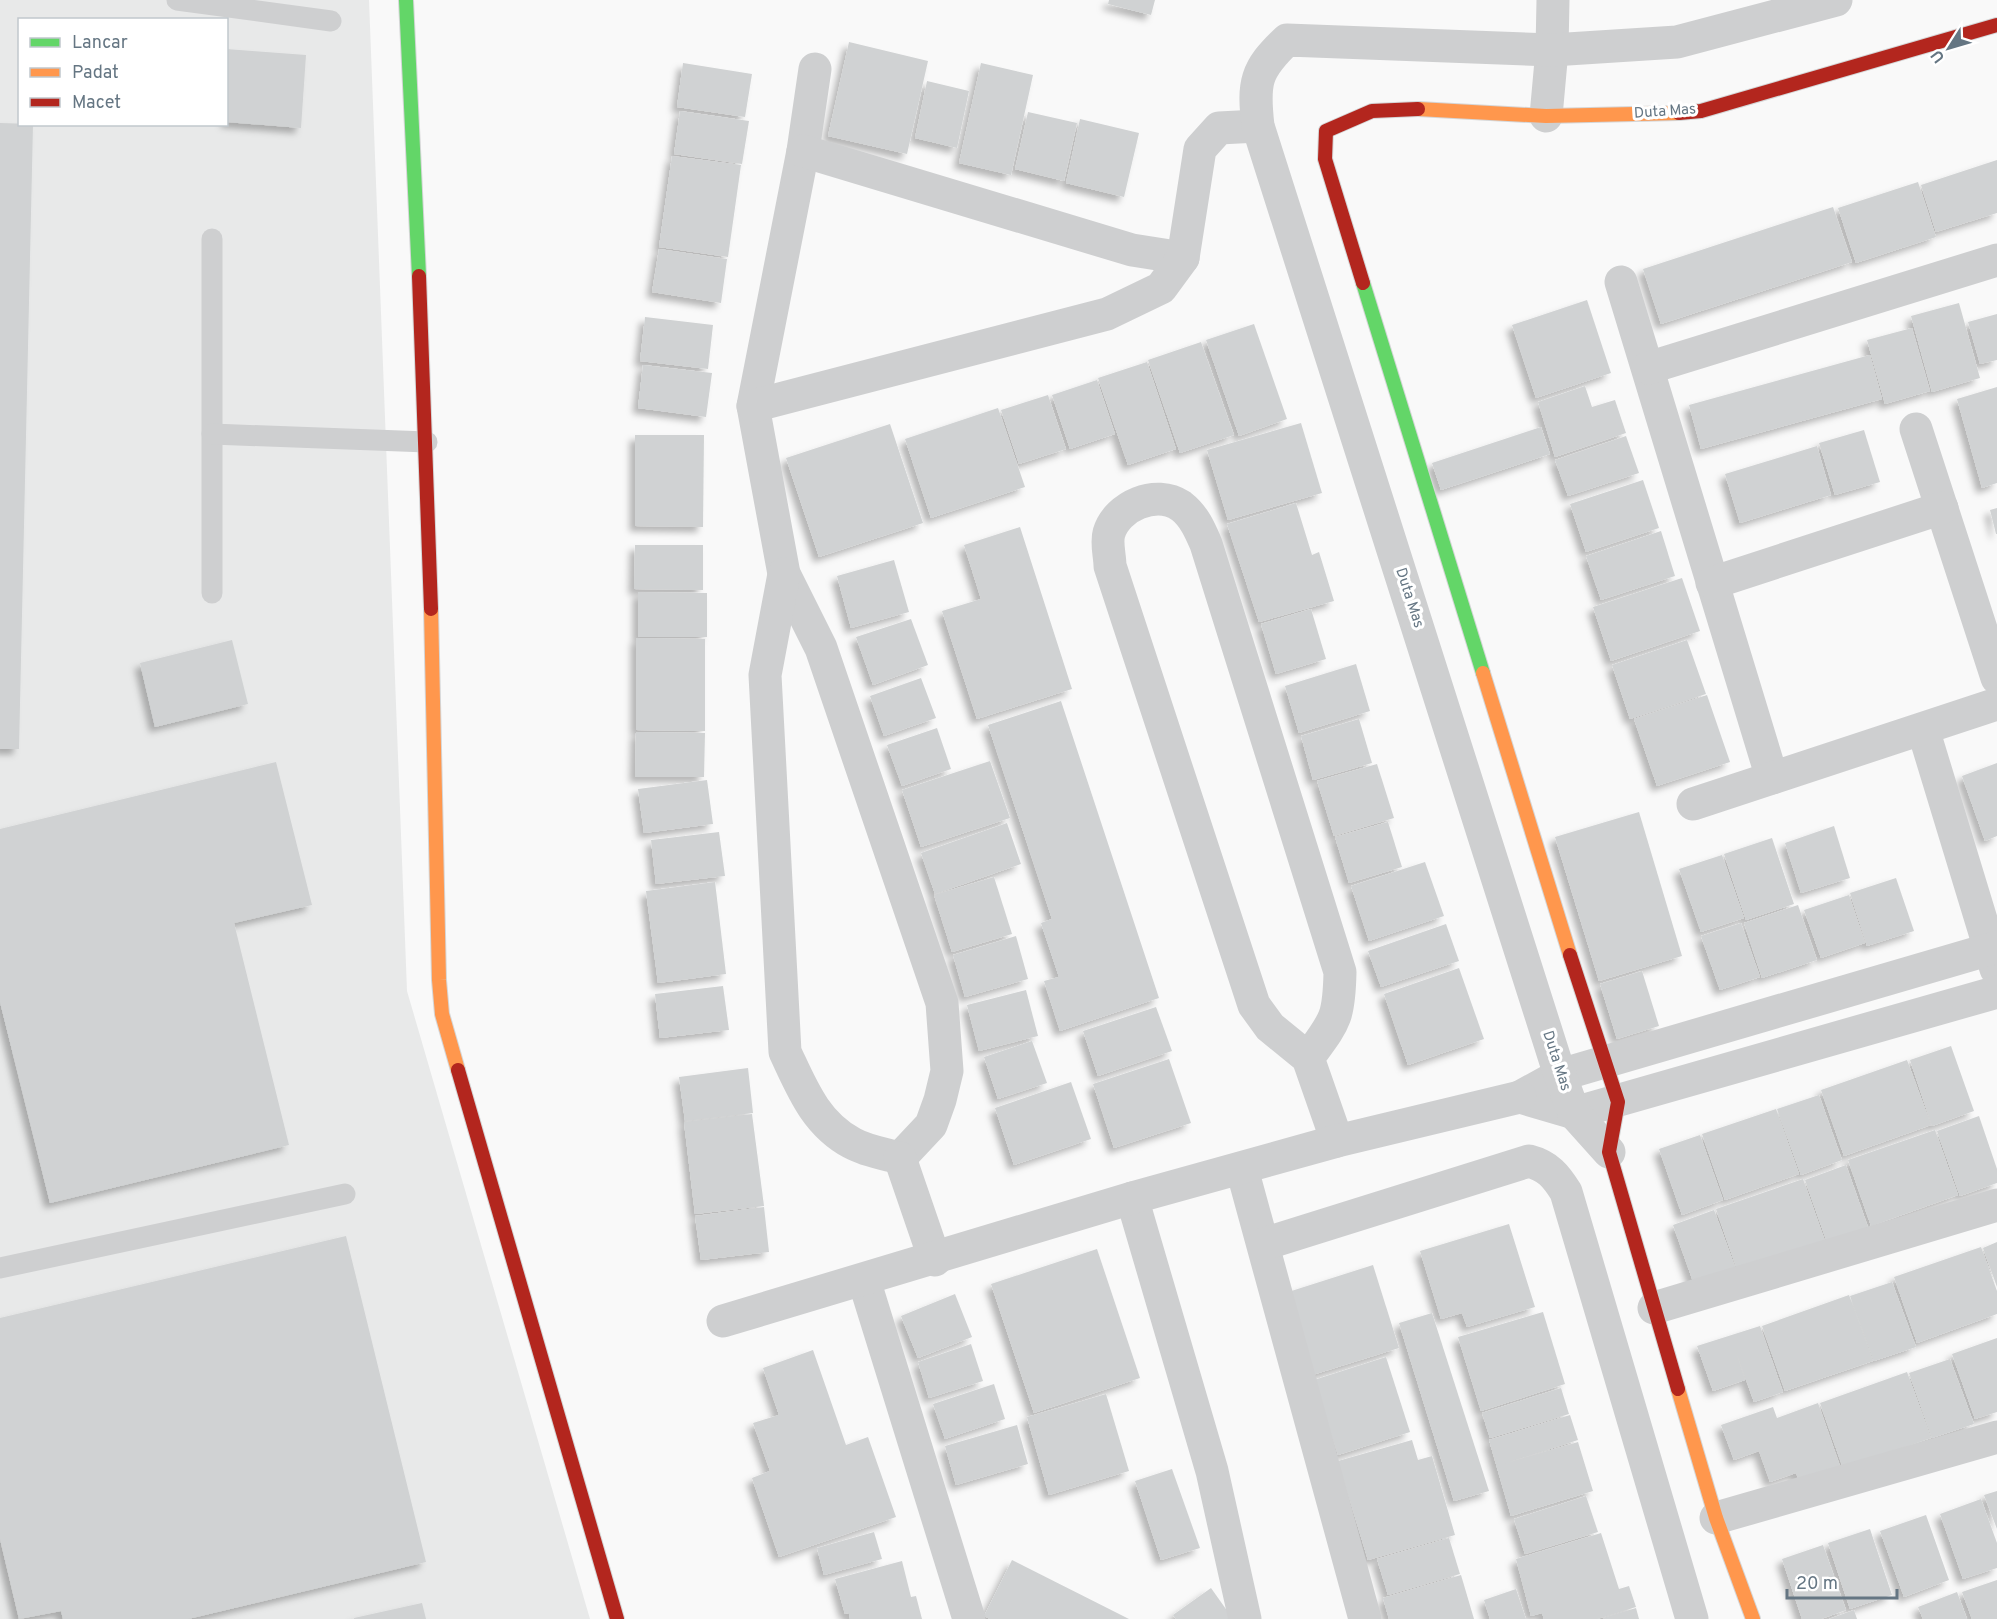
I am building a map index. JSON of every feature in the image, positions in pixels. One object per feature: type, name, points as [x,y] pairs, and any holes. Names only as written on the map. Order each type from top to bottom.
[{"type":"street","points":[[406,0],[416,164],[427,442],[439,980],[442,1014],[617,1619]]},
{"type":"street","points":[[1546,116],[1552,50],[1553,0]]},
{"type":"street","points":[[1552,50],[1677,42],[1836,0]]},
{"type":"street","name":"Duta Mas","points":[[1603,1062],[1325,159],[1326,131],[1372,111],[1414,109],[1546,116],[1701,111],[1997,25]]},
{"type":"street","name":"Duta Mas","points":[[1552,50],[1287,40],[1266,60],[1254,94],[1258,126],[1560,1075],[1575,1113],[1609,1152]]},
{"type":"street","points":[[815,69],[803,151],[753,406],[784,574],[821,648],[942,1003],[947,1071],[940,1100],[931,1125],[900,1158]]},
{"type":"street","points":[[753,406],[1107,314],[1161,288],[1183,258],[1200,149],[1219,128],[1258,126]]},
{"type":"street","points":[[803,151],[1132,250],[1183,258]]},
{"type":"street","points":[[1648,368],[1997,260]]},
{"type":"street","points":[[1621,282],[1772,778]]},
{"type":"street","points":[[1916,429],[1997,678]]},
{"type":"street","points":[[1308,1058],[1333,1024],[1339,1006],[1340,972],[1206,544],[1196,520],[1180,506],[1166,500],[1142,501],[1115,518],[1108,536],[1110,566],[1254,1005],[1270,1027],[1308,1058],[1336,1141]]},
{"type":"street","points":[[1712,583],[1942,508]]},
{"type":"street","points":[[784,574],[765,675],[785,1052],[807,1099],[828,1127],[853,1144],[900,1158]]},
{"type":"street","points":[[1693,804],[1997,704]]},
{"type":"street","points":[[723,1322],[935,1260],[1132,1198],[1336,1141],[1520,1097],[1560,1075],[1603,1062],[1995,956],[1923,729]]},
{"type":"street","points":[[1520,1097],[1575,1113],[1997,992]]},
{"type":"street","points":[[1603,1062],[1618,1102],[1609,1152],[1716,1518],[1753,1619]]},
{"type":"street","points":[[900,1158],[935,1260]]},
{"type":"street","points":[[1264,1244],[1529,1161],[1543,1165],[1556,1176],[1566,1192],[1692,1619]]},
{"type":"street","points":[[1242,1169],[1365,1619]]},
{"type":"street","points":[[1132,1198],[1212,1471],[1245,1619]]},
{"type":"street","points":[[1654,1308],[1997,1205]]},
{"type":"street","points":[[864,1280],[969,1619]]},
{"type":"street","points":[[1716,1518],[1997,1437]]},
{"type":"lane","points":[[177,0],[331,21]]},
{"type":"lane","points":[[212,239],[212,593]]},
{"type":"lane","points":[[212,434],[427,442]]},
{"type":"lane","points":[[0,1269],[345,1194]]},
{"type":"shaded area","points":[[0,0],[369,0],[407,991],[590,1619],[0,1619]]},
{"type":"building","points":[[1109,0],[1155,0],[1151,15],[1108,4]]},
{"type":"building","points":[[849,42],[928,61],[907,154],[828,136]]},
{"type":"building","points":[[228,49],[306,55],[301,128],[228,122]]},
{"type":"building","points":[[683,63],[752,74],[745,117],[677,107]]},
{"type":"building","points":[[981,63],[1033,75],[1011,175],[959,163]]},
{"type":"building","points":[[927,81],[969,91],[957,148],[915,138]]},
{"type":"building","points":[[680,111],[749,121],[742,164],[674,154]]},
{"type":"building","points":[[1028,112],[1077,123],[1064,181],[1015,169]]},
{"type":"building","points":[[1080,119],[1139,133],[1124,197],[1066,183]]},
{"type":"building","points":[[0,123],[33,126],[19,749],[0,749]]},
{"type":"building","points":[[672,156],[741,165],[728,257],[659,247]]},
{"type":"building","points":[[1997,160],[1997,213],[1936,232],[1921,185]]},
{"type":"building","points":[[1918,182],[1936,237],[1856,263],[1838,208]]},
{"type":"building","points":[[1833,207],[1852,262],[1661,324],[1643,269]]},
{"type":"building","points":[[659,249],[727,259],[721,303],[652,292]]},
{"type":"building","points":[[1587,300],[1611,373],[1536,398],[1512,325]]},
{"type":"building","points":[[1959,303],[1980,378],[1932,392],[1911,316]]},
{"type":"building","points":[[1997,314],[1997,360],[1980,364],[1968,322]]},
{"type":"building","points":[[645,317],[713,325],[708,369],[640,361]]},
{"type":"building","points":[[1254,324],[1287,419],[1239,436],[1206,340]]},
{"type":"building","points":[[1912,328],[1930,391],[1885,404],[1867,340]]},
{"type":"building","points":[[1201,342],[1234,435],[1180,453],[1148,360]]},
{"type":"building","points":[[1870,355],[1882,399],[1701,449],[1689,405]]},
{"type":"building","points":[[1147,362],[1176,449],[1128,465],[1098,378]]},
{"type":"building","points":[[643,365],[712,373],[706,417],[638,408]]},
{"type":"building","points":[[1097,380],[1115,434],[1070,449],[1052,395]]},
{"type":"building","points":[[1585,386],[1592,407],[1615,400],[1626,433],[1555,457],[1538,402]]},
{"type":"building","points":[[1997,387],[1997,483],[1982,488],[1957,399]]},
{"type":"building","points":[[1048,395],[1066,449],[1019,464],[1001,410]]},
{"type":"building","points":[[998,408],[1025,487],[931,518],[905,439]]},
{"type":"building","points":[[1301,423],[1322,493],[1228,520],[1207,450]]},
{"type":"building","points":[[890,424],[923,523],[819,557],[786,458]]},
{"type":"building","points":[[1541,427],[1550,454],[1441,490],[1432,463]]},
{"type":"building","points":[[1864,430],[1880,482],[1835,495],[1819,443]]},
{"type":"building","points":[[635,435],[704,435],[703,527],[635,526]]},
{"type":"building","points":[[1626,436],[1639,473],[1568,496],[1555,460]]},
{"type":"building","points":[[1817,446],[1831,495],[1740,523],[1725,474]]},
{"type":"building","points":[[1643,480],[1659,528],[1586,552],[1570,504]]},
{"type":"building","points":[[1296,503],[1312,555],[1319,552],[1334,601],[1259,622],[1227,524]]},
{"type":"building","points":[[1997,508],[1997,534],[1996,534],[1990,510]]},
{"type":"building","points":[[1020,527],[1072,689],[977,719],[942,611],[981,599],[964,545]]},
{"type":"building","points":[[1661,531],[1675,576],[1601,600],[1586,556]]},
{"type":"building","points":[[635,545],[703,545],[703,590],[634,589]]},
{"type":"building","points":[[894,560],[909,612],[851,628],[837,576]]},
{"type":"building","points":[[1682,578],[1700,631],[1611,661],[1593,607]]},
{"type":"building","points":[[638,592],[707,593],[707,637],[638,637]]},
{"type":"building","points":[[1311,609],[1326,659],[1276,674],[1261,624]]},
{"type":"building","points":[[911,619],[928,665],[873,685],[856,637]]},
{"type":"building","points":[[636,638],[705,639],[705,731],[636,730]]},
{"type":"building","points":[[232,640],[248,704],[155,727],[140,663]]},
{"type":"building","points":[[1687,640],[1706,694],[1630,719],[1612,665]]},
{"type":"building","points":[[1356,664],[1370,711],[1299,733],[1285,686]]},
{"type":"building","points":[[921,678],[936,718],[884,736],[870,696]]},
{"type":"building","points":[[1707,695],[1730,762],[1657,786],[1634,719]]},
{"type":"building","points":[[1061,701],[1159,998],[1060,1031],[1044,981],[1059,977],[1041,923],[1052,919],[988,725]]},
{"type":"building","points":[[1359,719],[1372,763],[1313,780],[1301,736]]},
{"type":"building","points":[[937,728],[951,769],[902,786],[887,745]]},
{"type":"building","points":[[636,732],[705,733],[704,777],[635,777]]},
{"type":"building","points":[[990,761],[1010,818],[921,847],[902,790]]},
{"type":"building","points":[[276,762],[312,905],[234,923],[289,1145],[50,1203],[0,1002],[0,829]]},
{"type":"building","points":[[1997,763],[1997,836],[1985,841],[1962,776]]},
{"type":"building","points":[[1377,764],[1394,818],[1334,836],[1317,781]]},
{"type":"building","points":[[707,780],[713,824],[644,833],[638,789]]},
{"type":"building","points":[[1639,812],[1682,956],[1599,981],[1555,837]]},
{"type":"building","points":[[1388,822],[1402,867],[1349,883],[1335,837]]},
{"type":"building","points":[[1007,823],[1021,864],[935,894],[921,853]]},
{"type":"building","points":[[1834,826],[1850,878],[1801,893],[1785,843]]},
{"type":"building","points":[[719,832],[725,876],[656,884],[651,840]]},
{"type":"building","points":[[1772,838],[1794,904],[1746,920],[1724,854]]},
{"type":"building","points":[[1722,855],[1744,918],[1701,932],[1679,869]]},
{"type":"building","points":[[1425,862],[1444,916],[1369,941],[1351,886]]},
{"type":"building","points":[[994,877],[1012,934],[952,952],[934,895]]},
{"type":"building","points":[[1896,878],[1914,931],[1867,946],[1850,893]]},
{"type":"building","points":[[715,882],[726,974],[658,983],[646,891]]},
{"type":"building","points":[[1849,895],[1865,943],[1821,958],[1804,910]]},
{"type":"building","points":[[1798,905],[1817,960],[1762,978],[1744,923]]},
{"type":"building","points":[[1741,923],[1760,977],[1720,990],[1701,936]]},
{"type":"building","points":[[1446,924],[1459,961],[1381,987],[1368,951]]},
{"type":"building","points":[[1016,936],[1028,979],[965,997],[953,955]]},
{"type":"building","points":[[1459,968],[1484,1039],[1408,1065],[1384,994]]},
{"type":"building","points":[[1642,971],[1659,1026],[1617,1039],[1600,984]]},
{"type":"building","points":[[723,986],[729,1030],[660,1038],[655,994]]},
{"type":"building","points":[[1026,990],[1038,1036],[979,1051],[967,1005]]},
{"type":"building","points":[[1156,1007],[1172,1051],[1098,1076],[1083,1031]]},
{"type":"building","points":[[1032,1041],[1047,1083],[998,1099],[984,1057]]},
{"type":"building","points":[[1951,1046],[1974,1111],[1932,1126],[1910,1060]]},
{"type":"building","points":[[1169,1059],[1191,1123],[1114,1148],[1093,1084]]},
{"type":"building","points":[[1907,1060],[1931,1125],[1844,1156],[1821,1090]]},
{"type":"building","points":[[748,1068],[753,1113],[685,1121],[679,1077]]},
{"type":"building","points":[[1071,1082],[1091,1139],[1014,1165],[995,1108]]},
{"type":"building","points":[[1819,1095],[1842,1160],[1801,1175],[1777,1109]]},
{"type":"building","points":[[1776,1109],[1799,1174],[1725,1200],[1702,1134]]},
{"type":"building","points":[[752,1114],[764,1206],[695,1214],[684,1122]]},
{"type":"building","points":[[1979,1116],[1997,1169],[1997,1183],[1960,1196],[1937,1131]]},
{"type":"building","points":[[1935,1130],[1958,1195],[1871,1226],[1848,1160]]},
{"type":"building","points":[[1700,1135],[1723,1200],[1682,1215],[1659,1149]]},
{"type":"building","points":[[1846,1165],[1869,1230],[1828,1245],[1805,1180]]},
{"type":"building","points":[[1803,1179],[1826,1244],[1739,1275],[1716,1209]]},
{"type":"building","points":[[764,1207],[769,1252],[701,1260],[695,1216]]},
{"type":"building","points":[[1714,1210],[1738,1275],[1696,1290],[1673,1225]]},
{"type":"building","points":[[1509,1224],[1535,1307],[1467,1327],[1462,1313],[1441,1319],[1420,1251]]},
{"type":"building","points":[[346,1236],[426,1562],[188,1619],[63,1619],[61,1611],[19,1619],[0,1539],[0,1318]]},
{"type":"building","points":[[1997,1242],[1997,1287],[1983,1248]]},
{"type":"building","points":[[1981,1247],[1997,1291],[1997,1314],[1917,1343],[1894,1277]]},
{"type":"building","points":[[1097,1249],[1140,1378],[1034,1413],[991,1284]]},
{"type":"building","points":[[1373,1265],[1399,1348],[1309,1376],[1282,1294]]},
{"type":"building","points":[[1892,1282],[1916,1347],[1874,1361],[1850,1296]]},
{"type":"building","points":[[955,1294],[972,1337],[918,1358],[901,1316]]},
{"type":"building","points":[[1849,1295],[1873,1361],[1785,1391],[1762,1326]]},
{"type":"building","points":[[1543,1312],[1565,1384],[1481,1411],[1458,1337]]},
{"type":"building","points":[[1432,1313],[1489,1491],[1454,1501],[1399,1323]]},
{"type":"building","points":[[1760,1326],[1783,1392],[1754,1402],[1736,1352],[1745,1380],[1713,1391],[1697,1346]]},
{"type":"building","points":[[1997,1338],[1997,1412],[1975,1419],[1952,1354]]},
{"type":"building","points":[[971,1344],[983,1381],[929,1398],[918,1362]]},
{"type":"building","points":[[813,1350],[846,1445],[868,1437],[896,1517],[779,1557],[752,1478],[770,1471],[753,1423],[779,1415],[763,1368]]},
{"type":"building","points":[[1386,1357],[1410,1432],[1338,1455],[1314,1380]]},
{"type":"building","points":[[1950,1359],[1974,1424],[1932,1438],[1909,1373]]},
{"type":"building","points":[[1907,1372],[1931,1438],[1843,1468],[1820,1403]]},
{"type":"building","points":[[994,1384],[1005,1419],[945,1439],[933,1404]]},
{"type":"building","points":[[1561,1388],[1569,1414],[1490,1438],[1482,1413]]},
{"type":"building","points":[[1106,1394],[1129,1471],[1049,1495],[1027,1417]]},
{"type":"building","points":[[1818,1403],[1841,1469],[1800,1483],[1796,1473],[1770,1482],[1759,1451],[1734,1460],[1721,1425],[1773,1407],[1777,1418]]},
{"type":"building","points":[[1570,1415],[1578,1440],[1503,1464],[1578,1442],[1593,1491],[1511,1516],[1489,1440]]},
{"type":"building","points":[[1017,1425],[1028,1464],[956,1485],[945,1446]]},
{"type":"building","points":[[1412,1440],[1418,1460],[1432,1456],[1455,1535],[1368,1560],[1338,1461]]},
{"type":"building","points":[[1172,1469],[1200,1548],[1161,1560],[1135,1481]]},
{"type":"building","points":[[1997,1491],[1997,1529],[1984,1495]]},
{"type":"building","points":[[1586,1496],[1598,1532],[1525,1554],[1514,1519]]},
{"type":"building","points":[[1981,1499],[1997,1543],[1997,1568],[1963,1579],[1940,1514]]},
{"type":"building","points":[[1926,1515],[1949,1580],[1904,1597],[1880,1531]]},
{"type":"building","points":[[1870,1529],[1892,1595],[1850,1609],[1828,1543]]},
{"type":"building","points":[[874,1532],[882,1559],[824,1575],[817,1548]]},
{"type":"building","points":[[1601,1533],[1619,1589],[1629,1586],[1636,1607],[1597,1619],[1544,1619],[1542,1613],[1531,1616],[1516,1559]]},
{"type":"building","points":[[1449,1538],[1460,1574],[1388,1595],[1377,1559]]},
{"type":"building","points":[[1823,1545],[1846,1610],[1821,1619],[1802,1619],[1782,1559]]},
{"type":"building","points":[[1012,1560],[1129,1619],[990,1619],[984,1616]]},
{"type":"building","points":[[902,1561],[911,1597],[916,1596],[922,1619],[850,1619],[849,1613],[845,1614],[835,1579]]},
{"type":"building","points":[[1461,1575],[1474,1619],[1389,1619],[1383,1598]]},
{"type":"building","points":[[1997,1580],[1997,1619],[1972,1619],[1962,1592]]},
{"type":"building","points":[[1211,1588],[1233,1619],[1176,1619],[1173,1615]]},
{"type":"building","points":[[1516,1589],[1526,1619],[1490,1619],[1484,1600]]},
{"type":"building","points":[[1957,1592],[1967,1619],[1923,1619],[1918,1607]]},
{"type":"building","points":[[422,1603],[426,1619],[354,1619],[354,1618]]},
{"type":"building","points":[[1636,1608],[1639,1619],[1603,1619],[1603,1618]]},
{"type":"building","points":[[1854,1610],[1857,1619],[1829,1619]]},
{"type":"traffic: fast","points":[[406,0],[419,276]]},
{"type":"traffic: fast","points":[[1363,283],[1483,673]]},
{"type":"traffic: slow","points":[[1418,109],[1546,116],[1679,113]]},
{"type":"traffic: slow","points":[[431,609],[439,980],[442,1014],[458,1070]]},
{"type":"traffic: slow","points":[[1483,673],[1570,955]]},
{"type":"traffic: slow","points":[[1678,1389],[1716,1518],[1753,1619]]},
{"type":"traffic: jam","points":[[1679,113],[1701,111],[1997,25]]},
{"type":"traffic: jam","points":[[1363,283],[1325,159],[1326,131],[1372,111],[1418,109]]},
{"type":"traffic: jam","points":[[419,276],[431,609]]},
{"type":"traffic: jam","points":[[1570,955],[1618,1102],[1609,1152],[1678,1389]]},
{"type":"traffic: jam","points":[[458,1070],[617,1619]]}]
